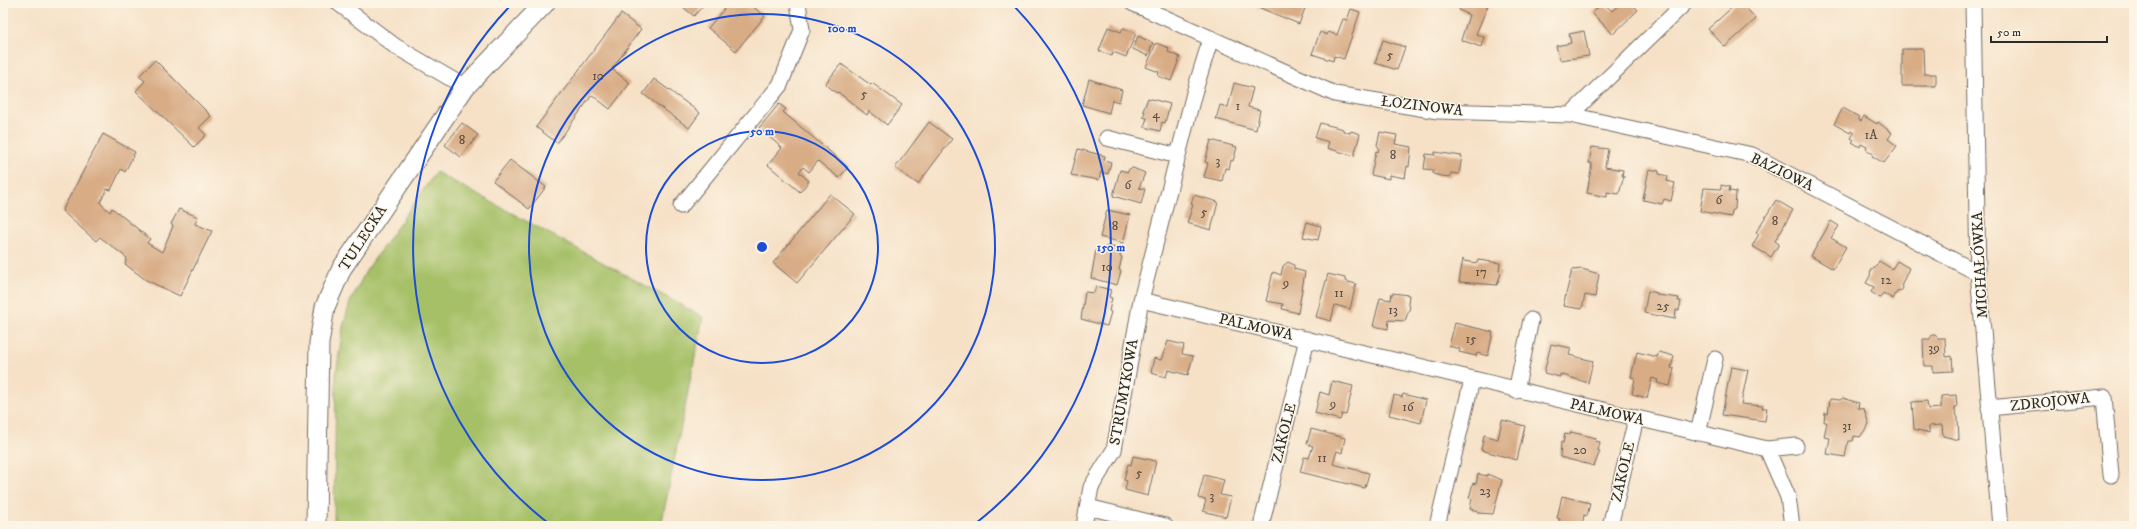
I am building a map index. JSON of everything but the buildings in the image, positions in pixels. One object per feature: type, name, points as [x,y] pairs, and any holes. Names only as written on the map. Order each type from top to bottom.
[{"type":"street","points":[[338,3],[395,46],[465,87]]},
{"type":"street","name":"TULECKA","points":[[316,526],[319,343],[325,307],[342,268],[465,87],[545,3]]},
{"type":"street","points":[[681,206],[780,85],[802,30],[798,3]]},
{"type":"street","name":"ŁOZINOWA","points":[[1132,3],[1335,94],[1438,110],[1570,115]]},
{"type":"street","points":[[1570,115],[1685,3]]},
{"type":"street","name":"MICHAŁÓWKA","points":[[1973,3],[1978,273],[2000,526]]},
{"type":"street","points":[[1140,300],[1194,93],[1211,38]]},
{"type":"street","name":"BAZIOWA","points":[[1570,115],[1752,155],[1978,273]]},
{"type":"street","points":[[1108,138],[1178,156]]},
{"type":"street","name":"PALMOWA","points":[[1140,300],[1307,339],[1516,391],[1767,449],[1796,446]]},
{"type":"street","name":"STRUMYKOWA","points":[[1084,526],[1091,487],[1114,450],[1140,300]]},
{"type":"street","points":[[1516,391],[1531,320]]},
{"type":"street","name":"ZAKOLE","points":[[1261,526],[1307,339]]},
{"type":"street","points":[[1698,433],[1714,359]]},
{"type":"street","points":[[1437,526],[1472,380]]},
{"type":"street","name":"ZDROJOWA","points":[[1989,408],[2104,397],[2111,475]]},
{"type":"street","name":"ZAKOLE","points":[[1610,526],[1636,419]]},
{"type":"street","points":[[1767,449],[1788,497],[1792,526]]},
{"type":"street","points":[[1088,507],[1165,526]]},
{"type":"green space","points":[[436,172],[703,317],[661,526],[334,526],[336,375],[343,327],[350,302],[366,271]]}]
